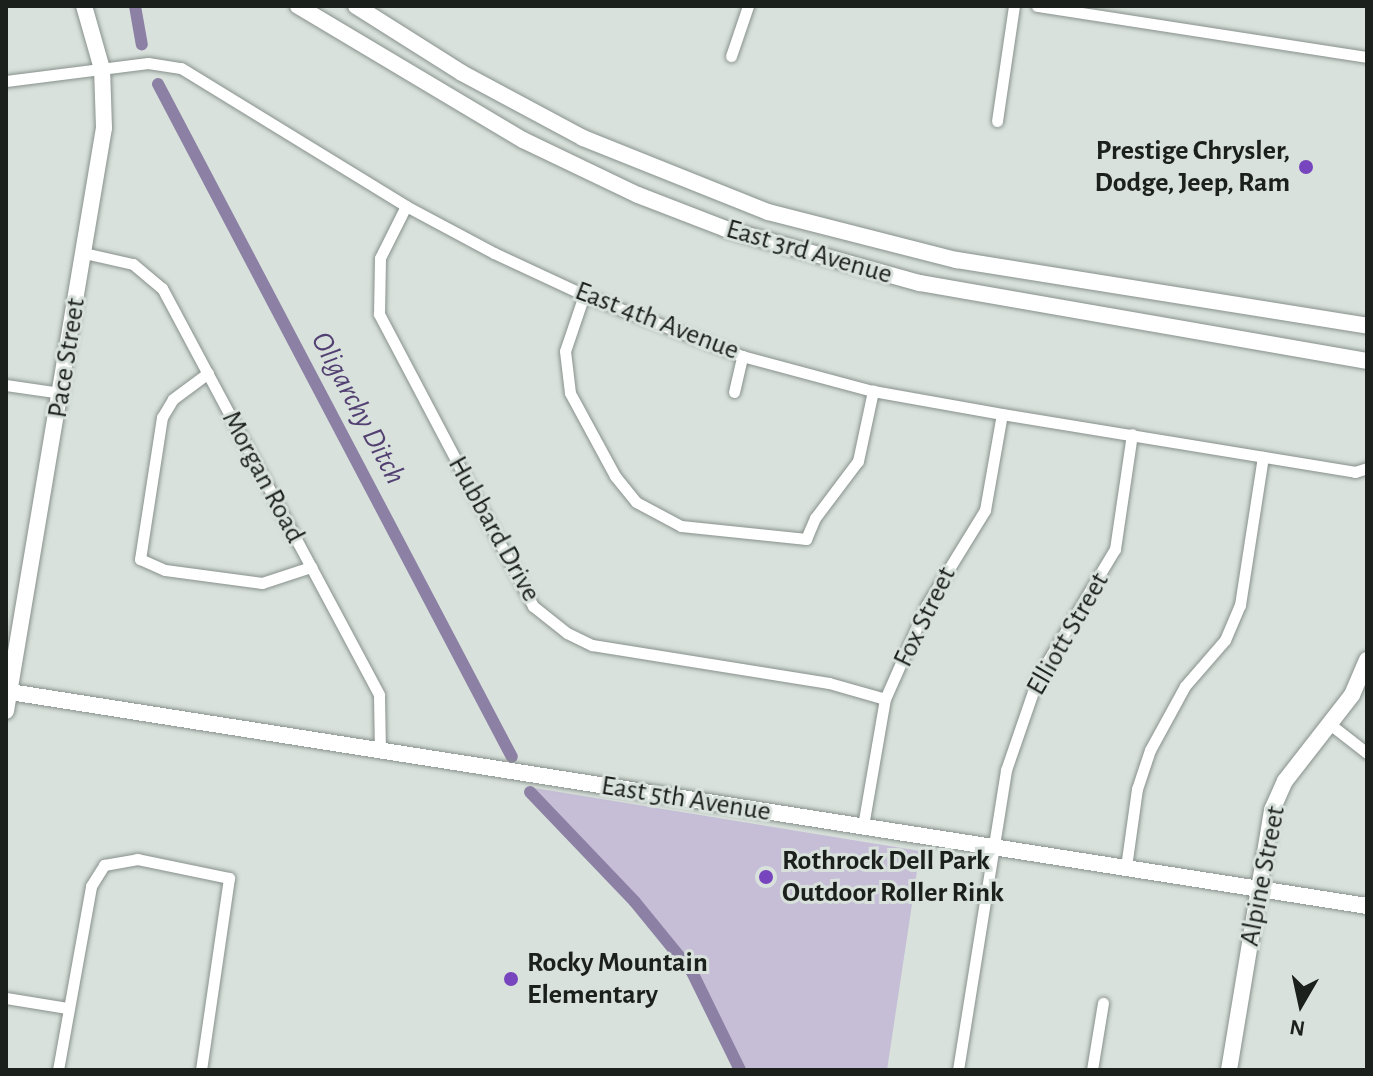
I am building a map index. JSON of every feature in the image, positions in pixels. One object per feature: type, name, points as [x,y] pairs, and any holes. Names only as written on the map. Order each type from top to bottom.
[{"type":"main road","name":"Pace Street","points":[[6,711],[104,128],[102,69],[84,6]]},
{"type":"main road","name":"East 3rd Avenue","points":[[298,6],[523,140],[638,195],[741,234],[950,289],[1367,361]]},
{"type":"main road","name":"East 3rd Avenue","points":[[356,6],[462,73],[583,138],[768,212],[957,260],[1367,326]]},
{"type":"main road","name":"Alpine Street","points":[[1229,1070],[1258,889],[1278,795],[1331,725],[1367,660]]},
{"type":"main road","name":"East 5th Avenue","points":[[8,692],[1367,906]]},
{"type":"street","points":[[731,56],[748,6]]},
{"type":"street","points":[[997,121],[1014,6]]},
{"type":"street","points":[[1037,6],[1367,57]]},
{"type":"street","name":"East 4th Avenue","points":[[6,81],[148,63],[181,68],[406,206],[584,295],[742,356],[873,391],[1263,457],[1361,470],[1367,480]]},
{"type":"street","name":"Hubbard Drive","points":[[406,206],[380,258],[379,314],[533,606],[567,633],[592,645],[829,683],[885,699]]},
{"type":"street","name":"Morgan Road","points":[[84,253],[133,264],[149,274],[162,288],[379,695],[380,750]]},
{"type":"street","points":[[584,295],[565,351],[570,393],[610,468],[629,493],[681,526],[806,539],[815,518],[858,461],[873,391]]},
{"type":"street","points":[[734,392],[742,356]]},
{"type":"street","points":[[208,373],[173,399],[159,426],[140,559],[165,570],[262,583],[311,567]]},
{"type":"street","points":[[6,385],[61,393]]},
{"type":"street","name":"Fox Street","points":[[863,826],[885,699],[926,606],[985,510],[1002,414]]},
{"type":"street","name":"Elliott Street","points":[[958,1070],[1006,770],[1038,677],[1115,549],[1132,434]]},
{"type":"street","points":[[1126,867],[1137,789],[1150,750],[1185,686],[1225,640],[1240,605],[1263,457]]},
{"type":"street","points":[[1331,725],[1367,753]]},
{"type":"street","points":[[58,1070],[83,909],[104,865],[137,859],[229,878],[201,1070]]},
{"type":"street","points":[[6,998],[67,1008]]},
{"type":"street","points":[[1092,1070],[1103,1003]]},
{"type":"shaded area","points":[[528,787],[920,851],[887,1070],[740,1070],[692,972]]},
{"type":"waterway","name":"Oligarchy Ditch","points":[[135,6],[142,44]]},
{"type":"waterway","name":"Oligarchy Ditch","points":[[158,84],[512,757]]},
{"type":"waterway","name":"Oligarchy Ditch","points":[[530,792],[635,902],[692,972],[740,1070]]},
{"type":"place","name":"Prestige Chrysler, Dodge, Jeep, Ram","points":[[1306,167]]},
{"type":"place","name":"Rothrock Dell Park Outdoor Roller Rink","points":[[766,877]]},
{"type":"place","name":"Rocky Mountain Elementary","points":[[511,979]]}]
